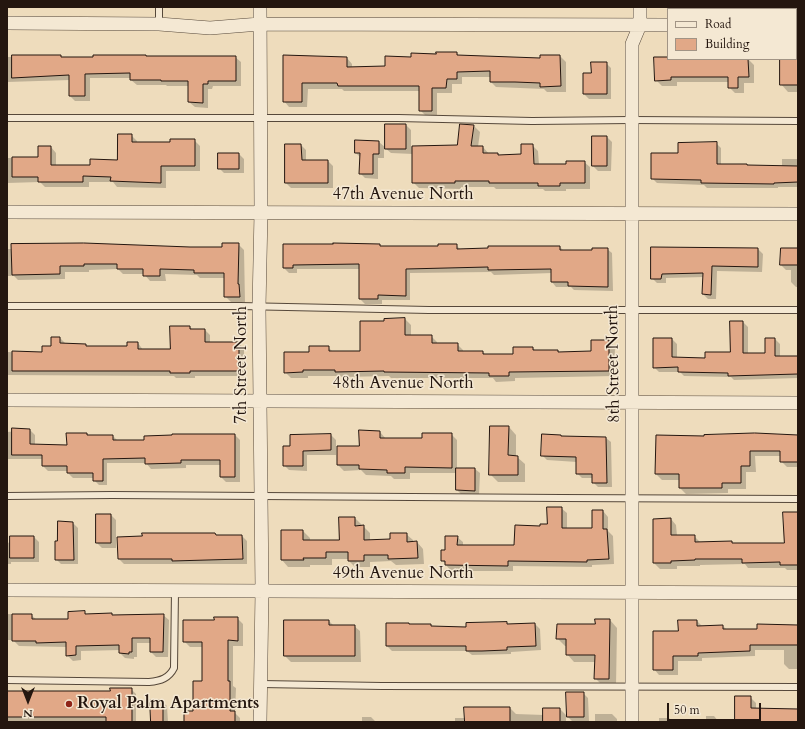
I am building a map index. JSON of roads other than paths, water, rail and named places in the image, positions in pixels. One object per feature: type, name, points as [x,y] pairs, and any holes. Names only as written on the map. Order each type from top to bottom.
[{"type":"street","name":"7th Street North","points":[[260,7],[261,213],[259,307],[262,591],[260,722]]},
{"type":"street","name":"8th Street North","points":[[632,722],[633,402],[631,310],[631,120],[632,44],[640,25],[640,7]]},
{"type":"street","points":[[7,23],[159,24],[210,28],[260,24],[667,25]]},
{"type":"street","name":"47th Avenue North","points":[[7,212],[798,214]]},
{"type":"street","name":"48th Avenue North","points":[[7,400],[798,403]]},
{"type":"street","name":"49th Avenue North","points":[[7,590],[798,593]]},
{"type":"lane","points":[[159,7],[159,24]]},
{"type":"lane","points":[[7,118],[398,118],[532,122],[631,120],[798,121]]},
{"type":"lane","points":[[7,306],[259,307],[429,310],[798,310]]},
{"type":"lane","points":[[7,496],[112,495],[798,499]]},
{"type":"lane","points":[[7,680],[150,682],[159,681],[166,678],[171,674],[174,668],[175,591]]},
{"type":"lane","points":[[261,684],[798,687]]},
{"type":"place","name":"Royal Palm Apartments","points":[[69,704]]}]
